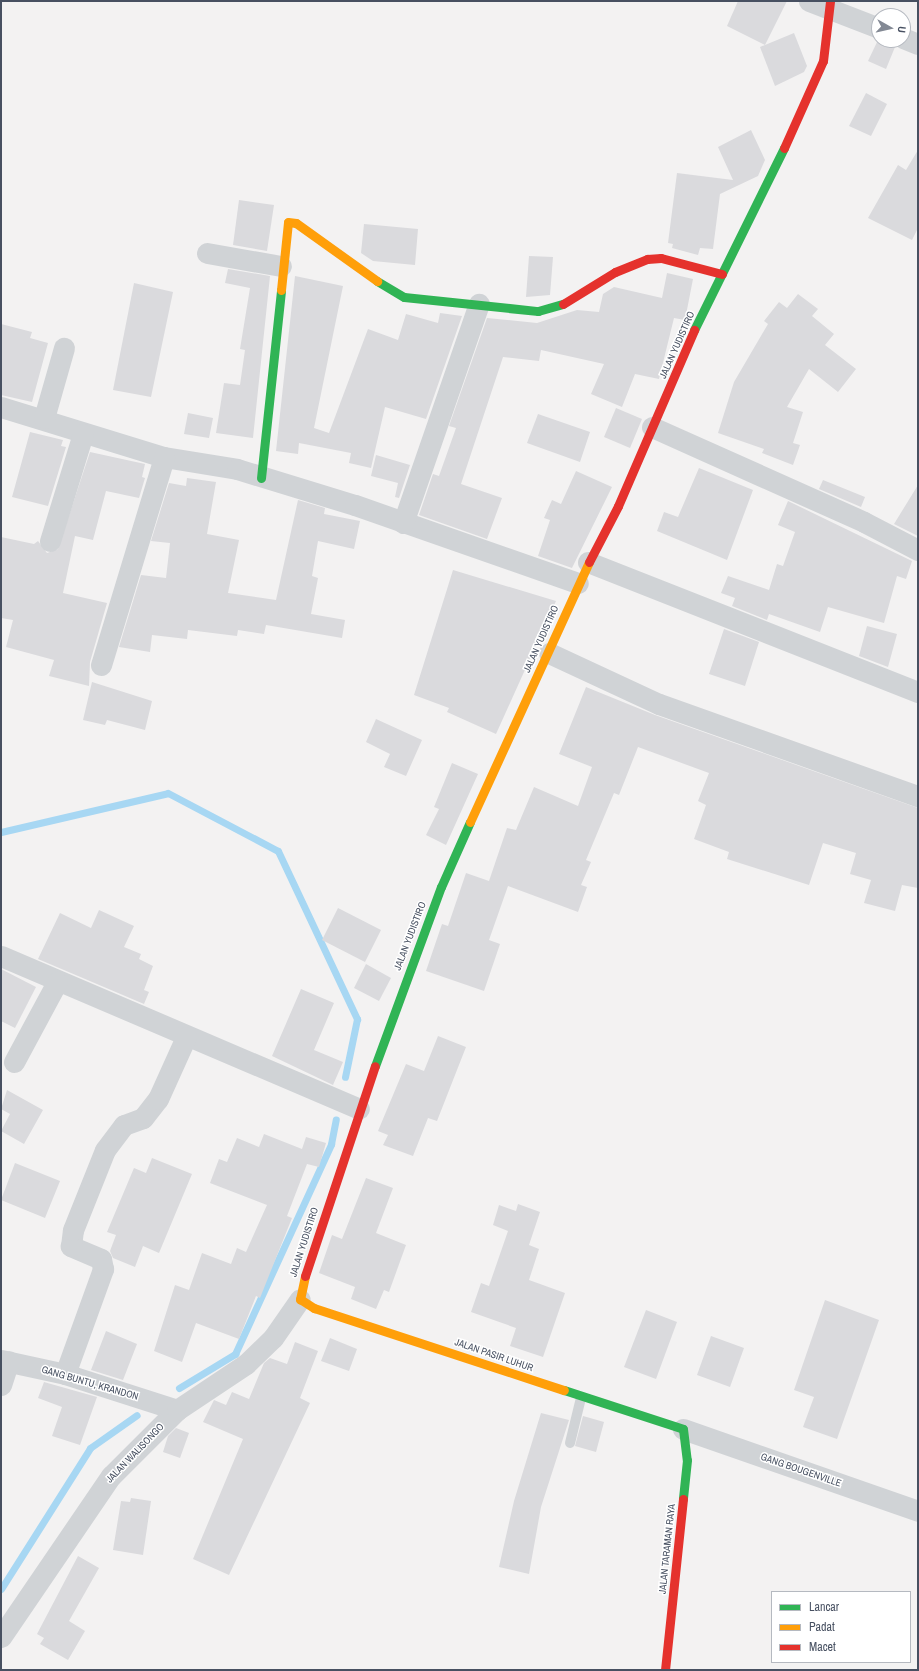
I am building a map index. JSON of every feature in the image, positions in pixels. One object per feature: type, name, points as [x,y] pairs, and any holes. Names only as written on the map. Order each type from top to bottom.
[{"type":"street","points":[[809,1],[830,5],[871,24]]},
{"type":"street","name":"JALAN YUDISTIRO","points":[[300,1299],[359,1109],[415,952],[469,819],[549,653],[578,583],[722,274],[752,219],[822,61],[830,5]]},
{"type":"street","points":[[261,478],[281,266],[288,222],[296,223],[372,276],[383,288],[404,297],[551,309],[615,272],[647,259],[661,258],[722,274]]},
{"type":"street","points":[[207,253],[281,266]]},
{"type":"street","points":[[403,523],[479,304]]},
{"type":"street","points":[[44,418],[64,348]]},
{"type":"street","points":[[1,407],[44,418],[83,434],[164,457],[237,469],[403,523],[578,583]]},
{"type":"street","points":[[652,427],[864,522],[918,550]]},
{"type":"street","points":[[50,541],[83,434]]},
{"type":"street","points":[[101,665],[164,457]]},
{"type":"street","points":[[588,562],[918,692]]},
{"type":"street","points":[[549,653],[659,704],[918,796]]},
{"type":"street","points":[[1,956],[57,982],[359,1109]]},
{"type":"street","points":[[14,1062],[57,982]]},
{"type":"street","points":[[65,1374],[104,1269],[101,1259],[71,1246],[73,1230],[105,1150],[124,1125],[143,1118],[158,1099],[186,1037]]},
{"type":"street","name":"JALAN PASIR LUHUR","points":[[300,1299],[314,1308],[502,1368],[581,1398],[683,1429]]},
{"type":"street","name":"JALAN WALISONGO","points":[[1,1637],[111,1476],[177,1410],[246,1364],[273,1338],[300,1299]]},
{"type":"street","points":[[1,1385],[5,1361]]},
{"type":"street","name":"GANG BUNTU, KRANDON","points":[[5,1361],[65,1374],[177,1410]]},
{"type":"street","name":"GANG BOUGENVILLE","points":[[683,1429],[918,1511]]},
{"type":"street","name":"JALAN TARAMAN RAYA","points":[[665,1670],[687,1460],[683,1429]]},
{"type":"lane","points":[[570,1443],[581,1398]]},
{"type":"building","points":[[738,1],[787,1],[765,45],[727,26]]},
{"type":"building","points":[[794,33],[807,66],[804,72],[775,86],[760,47]]},
{"type":"building","points":[[874,48],[895,48],[886,69],[868,61]]},
{"type":"building","points":[[866,93],[887,104],[871,136],[849,126]]},
{"type":"building","points":[[751,130],[765,160],[758,176],[720,194],[713,249],[700,248],[698,255],[672,248],[673,244],[668,243],[677,173],[733,180],[718,147]]},
{"type":"building","points":[[918,150],[918,228],[912,240],[868,218],[898,165],[906,170]]},
{"type":"building","points":[[239,200],[274,205],[267,251],[233,245]]},
{"type":"building","points":[[364,224],[418,229],[415,265],[373,261],[361,253]]},
{"type":"building","points":[[529,256],[553,257],[550,295],[526,297]]},
{"type":"building","points":[[228,269],[270,276],[253,438],[216,433],[224,383],[240,385],[245,350],[240,349],[250,288],[225,283]]},
{"type":"building","points":[[667,273],[693,279],[685,320],[674,318],[659,379],[635,374],[622,407],[591,394],[604,364],[541,350],[539,361],[503,357],[461,484],[502,498],[487,539],[419,515],[433,474],[439,476],[456,428],[449,426],[487,318],[537,323],[577,310],[599,312],[603,294],[614,287],[662,298]]},
{"type":"building","points":[[295,276],[343,286],[314,428],[329,433],[368,329],[398,340],[406,314],[438,323],[440,313],[462,316],[426,419],[385,407],[371,468],[349,463],[351,453],[299,443],[298,454],[276,451]]},
{"type":"building","points":[[134,283],[173,292],[151,397],[113,390]]},
{"type":"building","points":[[798,294],[818,309],[812,316],[834,334],[825,345],[856,369],[838,392],[809,369],[787,407],[803,412],[793,443],[800,445],[793,465],[762,453],[764,449],[718,433],[734,382],[768,324],[764,321],[779,302],[787,308]]},
{"type":"building","points":[[1,324],[32,332],[30,338],[48,343],[32,402],[1,395]]},
{"type":"building","points":[[616,408],[642,419],[630,448],[604,437]]},
{"type":"building","points":[[188,413],[213,418],[209,438],[184,434]]},
{"type":"building","points":[[538,414],[590,432],[580,462],[527,443]]},
{"type":"building","points":[[30,432],[63,440],[61,446],[66,447],[48,506],[12,497]]},
{"type":"building","points":[[90,452],[145,464],[142,477],[145,478],[139,498],[106,491],[93,540],[75,536],[63,593],[107,603],[90,662],[89,686],[49,676],[54,660],[6,647],[13,620],[1,618],[1,537],[34,544],[38,541],[47,553],[58,549]]},
{"type":"building","points":[[376,455],[410,465],[399,498],[395,497],[398,483],[371,476]]},
{"type":"building","points":[[699,468],[753,490],[727,560],[657,531],[664,512],[678,517]]},
{"type":"building","points":[[576,471],[612,487],[572,568],[538,556],[550,520],[544,518],[552,500],[561,504]]},
{"type":"building","points":[[187,478],[216,482],[207,534],[239,540],[228,593],[276,600],[298,500],[325,508],[324,514],[360,521],[354,549],[318,541],[312,576],[318,578],[311,614],[345,620],[342,638],[266,625],[264,634],[238,630],[237,636],[188,630],[187,639],[152,635],[150,652],[119,647],[141,575],[166,578],[170,543],[151,541],[169,483],[186,486]]},
{"type":"building","points":[[823,480],[865,497],[861,507],[819,489]]},
{"type":"building","points":[[918,485],[918,536],[894,524]]},
{"type":"building","points":[[788,501],[912,561],[906,579],[897,576],[884,623],[828,607],[820,632],[769,614],[767,620],[732,606],[735,598],[721,593],[728,576],[769,590],[777,564],[783,566],[795,532],[778,525]]},
{"type":"building","points":[[453,570],[556,601],[496,734],[447,712],[449,708],[414,695]]},
{"type":"building","points":[[867,626],[897,634],[888,667],[859,656]]},
{"type":"building","points":[[724,629],[759,642],[745,686],[709,674]]},
{"type":"building","points":[[92,682],[152,701],[145,730],[107,720],[105,725],[83,720]]},
{"type":"building","points":[[586,687],[655,715],[918,808],[918,888],[902,885],[895,911],[864,903],[871,880],[850,874],[856,853],[823,843],[809,885],[727,859],[729,852],[694,839],[706,805],[698,801],[709,773],[638,747],[619,795],[614,793],[586,860],[591,862],[581,885],[587,887],[578,912],[508,886],[489,940],[500,944],[484,991],[426,971],[442,924],[448,926],[466,873],[489,881],[507,828],[516,830],[534,787],[578,806],[592,767],[559,754]]},
{"type":"building","points":[[376,719],[422,740],[406,776],[384,767],[390,754],[366,742]]},
{"type":"building","points":[[452,763],[478,774],[446,845],[426,835],[439,809],[434,807]]},
{"type":"building","points":[[338,908],[381,930],[365,962],[322,940]]},
{"type":"building","points":[[99,910],[134,926],[124,947],[141,954],[139,959],[153,966],[144,990],[149,992],[144,1004],[38,959],[60,913],[91,928]]},
{"type":"building","points":[[366,964],[391,978],[379,1001],[354,988]]},
{"type":"building","points":[[1,969],[36,987],[15,1028],[1,1021]]},
{"type":"building","points":[[301,989],[334,1003],[314,1050],[343,1062],[333,1085],[272,1056]]},
{"type":"building","points":[[438,1036],[466,1047],[437,1121],[428,1118],[413,1156],[383,1145],[388,1135],[378,1131],[406,1064],[424,1071]]},
{"type":"building","points":[[7,1090],[43,1110],[24,1144],[1,1131],[10,1114],[1,1109]]},
{"type":"building","points":[[264,1134],[302,1149],[306,1137],[326,1143],[319,1167],[307,1164],[287,1216],[292,1218],[260,1298],[256,1296],[239,1339],[196,1323],[182,1362],[154,1351],[175,1285],[189,1290],[202,1253],[231,1264],[237,1248],[246,1252],[267,1205],[210,1183],[219,1159],[227,1162],[237,1138],[259,1147]]},
{"type":"building","points":[[152,1158],[192,1174],[159,1253],[143,1246],[135,1267],[113,1258],[110,1251],[116,1235],[107,1232],[134,1168],[146,1173]]},
{"type":"building","points":[[15,1163],[60,1181],[45,1218],[1,1200]]},
{"type":"building","points":[[366,1178],[393,1188],[376,1233],[406,1245],[389,1292],[384,1290],[376,1309],[351,1299],[355,1287],[319,1273],[332,1235],[342,1239]]},
{"type":"building","points":[[518,1204],[540,1212],[529,1245],[539,1249],[529,1280],[565,1293],[543,1357],[510,1346],[516,1328],[471,1312],[481,1283],[489,1286],[508,1231],[493,1225],[499,1205],[516,1211]]},
{"type":"building","points":[[825,1300],[879,1320],[837,1439],[803,1427],[814,1397],[794,1390]]},
{"type":"building","points":[[646,1310],[677,1322],[656,1379],[624,1367]]},
{"type":"building","points":[[106,1331],[137,1344],[123,1380],[91,1370]]},
{"type":"building","points":[[711,1336],[744,1348],[730,1387],[697,1375]]},
{"type":"building","points":[[330,1338],[357,1349],[349,1371],[321,1361]]},
{"type":"building","points":[[295,1342],[318,1351],[300,1398],[310,1403],[229,1575],[193,1559],[243,1439],[203,1422],[214,1400],[226,1405],[232,1392],[249,1399],[264,1363],[270,1358],[287,1364]]},
{"type":"building","points":[[44,1382],[97,1397],[80,1445],[52,1436],[62,1407],[38,1398]]},
{"type":"building","points":[[541,1413],[569,1420],[541,1507],[529,1574],[499,1567],[514,1501]]},
{"type":"building","points":[[583,1416],[604,1422],[596,1452],[575,1446]]},
{"type":"building","points":[[176,1428],[189,1433],[180,1458],[163,1452],[168,1436]]},
{"type":"building","points":[[131,1498],[151,1501],[143,1555],[113,1550],[121,1501],[130,1502]]},
{"type":"building","points":[[78,1556],[99,1568],[69,1621],[85,1631],[68,1660],[40,1644],[44,1638],[37,1634]]},
{"type":"waterway","points":[[1,832],[168,793],[278,851],[357,1019],[345,1077]]},
{"type":"waterway","points":[[179,1388],[235,1354],[331,1144],[336,1119]]},
{"type":"waterway","points":[[1,1589],[90,1448],[137,1415]]},
{"type":"traffic: fast","points":[[694,330],[784,148]]},
{"type":"traffic: fast","points":[[377,281],[404,297],[538,311],[563,304]]},
{"type":"traffic: fast","points":[[261,478],[281,290]]},
{"type":"traffic: fast","points":[[375,1066],[441,887],[470,822]]},
{"type":"traffic: fast","points":[[564,1390],[683,1429],[687,1460],[683,1499]]},
{"type":"traffic: slow","points":[[281,290],[288,222],[296,223],[377,281]]},
{"type":"traffic: slow","points":[[470,822],[589,562]]},
{"type":"traffic: slow","points":[[305,1276],[300,1299],[314,1308],[564,1390]]},
{"type":"traffic: jam","points":[[784,148],[823,61],[830,1]]},
{"type":"traffic: jam","points":[[563,304],[615,272],[647,259],[661,258],[722,274]]},
{"type":"traffic: jam","points":[[589,562],[618,506],[694,330]]},
{"type":"traffic: jam","points":[[305,1276],[375,1066]]},
{"type":"traffic: jam","points":[[665,1670],[683,1499]]}]
